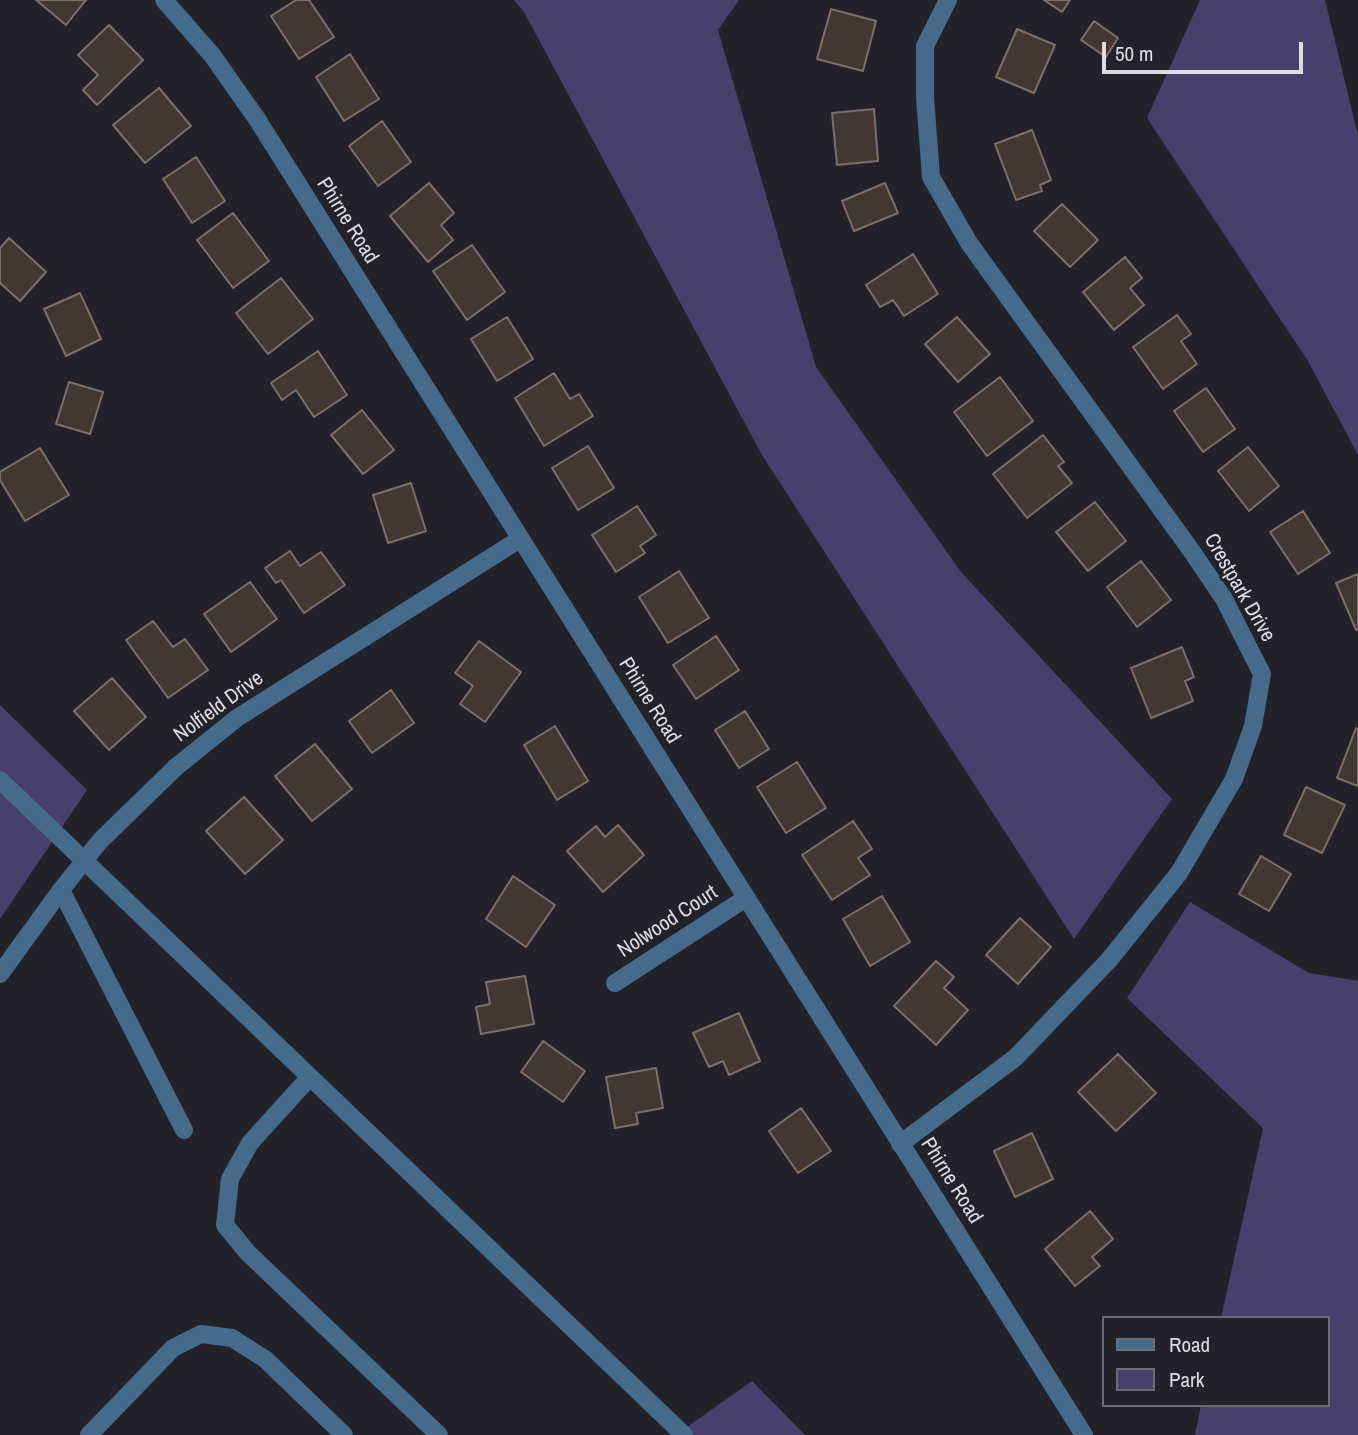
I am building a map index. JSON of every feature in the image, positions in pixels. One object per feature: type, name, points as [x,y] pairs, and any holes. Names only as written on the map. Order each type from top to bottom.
[{"type":"street","name":"Phirne Road","points":[[164,0],[212,55],[257,119],[1084,1435]]},
{"type":"street","name":"Crestpark Drive","points":[[900,1144],[1014,1058],[1109,960],[1179,873],[1234,779],[1253,726],[1262,674],[1224,599],[969,243],[931,177],[925,97],[925,46],[948,0]]},
{"type":"street","name":"Nolfield Drive","points":[[0,974],[100,841],[176,766],[237,718],[520,539]]},
{"type":"street","points":[[0,780],[684,1435]]},
{"type":"street","points":[[61,890],[184,1129]]},
{"type":"street","name":"Nolwood Court","points":[[615,984],[746,898]]},
{"type":"street","points":[[309,1078],[250,1143],[230,1179],[225,1225],[248,1253],[439,1435]]},
{"type":"street","points":[[89,1435],[173,1348],[201,1334],[232,1338],[264,1359],[344,1435]]},
{"type":"green space","points":[[514,0],[739,0],[718,30],[816,367],[961,572],[1172,799],[1074,939],[762,455],[524,12]]},
{"type":"green space","points":[[1200,0],[1325,0],[1358,135],[1358,455],[1308,361],[1147,118]]},
{"type":"green space","points":[[0,705],[87,790],[0,919]]},
{"type":"green space","points":[[1190,902],[1309,973],[1358,981],[1358,1435],[1195,1435],[1201,1407],[1330,1407],[1330,1316],[1221,1316],[1263,1128],[1127,998]]},
{"type":"green space","points":[[752,1381],[805,1435],[682,1435],[680,1432]]},
{"type":"building","points":[[36,0],[86,0],[66,25]]},
{"type":"building","points":[[296,0],[309,0],[334,37],[299,59],[271,16]]},
{"type":"building","points":[[1044,0],[1070,0],[1062,12]]},
{"type":"building","points":[[831,9],[876,21],[863,71],[817,59]]},
{"type":"building","points":[[1094,21],[1118,38],[1106,57],[1081,40]]},
{"type":"building","points":[[109,25],[143,60],[97,105],[83,90],[98,75],[78,55]]},
{"type":"building","points":[[1017,29],[1055,45],[1034,93],[996,77]]},
{"type":"building","points":[[350,54],[379,99],[344,121],[316,77]]},
{"type":"building","points":[[159,88],[191,126],[145,163],[113,125]]},
{"type":"building","points":[[874,109],[878,161],[837,165],[832,113]]},
{"type":"building","points":[[382,121],[411,162],[378,186],[349,146]]},
{"type":"building","points":[[1032,130],[1051,180],[1040,185],[1042,191],[1016,200],[995,144]]},
{"type":"building","points":[[196,157],[225,201],[192,223],[163,179]]},
{"type":"building","points":[[429,183],[454,213],[441,225],[453,240],[428,262],[390,216]]},
{"type":"building","points":[[885,183],[898,213],[854,231],[842,201]]},
{"type":"building","points":[[1062,204],[1098,240],[1070,267],[1034,231]]},
{"type":"building","points":[[233,213],[269,261],[233,288],[197,240]]},
{"type":"building","points":[[9,238],[46,272],[20,301],[0,283],[0,248]]},
{"type":"building","points":[[472,245],[505,292],[467,320],[433,271]]},
{"type":"building","points":[[913,254],[938,294],[904,316],[893,300],[880,307],[866,285]]},
{"type":"building","points":[[1125,257],[1142,278],[1130,288],[1144,305],[1114,330],[1083,292]]},
{"type":"building","points":[[281,278],[313,319],[268,354],[236,313]]},
{"type":"building","points":[[80,293],[101,339],[66,356],[44,309]]},
{"type":"building","points":[[1177,315],[1191,334],[1181,341],[1197,364],[1163,389],[1133,347]]},
{"type":"building","points":[[507,317],[533,359],[497,381],[471,339]]},
{"type":"building","points":[[957,317],[990,354],[958,382],[925,344]]},
{"type":"building","points":[[318,351],[347,395],[314,417],[296,390],[282,400],[271,383]]},
{"type":"building","points":[[554,373],[570,399],[579,394],[593,416],[544,446],[515,398]]},
{"type":"building","points":[[1000,377],[1033,421],[987,456],[954,412]]},
{"type":"building","points":[[69,382],[103,392],[90,434],[56,424]]},
{"type":"building","points":[[1206,388],[1235,429],[1203,452],[1174,411]]},
{"type":"building","points":[[362,410],[394,450],[363,474],[331,435]]},
{"type":"building","points":[[1043,435],[1064,462],[1058,466],[1072,483],[1027,518],[993,474]]},
{"type":"building","points":[[588,446],[614,488],[578,510],[552,468]]},
{"type":"building","points":[[1248,447],[1279,486],[1249,511],[1218,471]]},
{"type":"building","points":[[40,448],[69,495],[25,521],[0,480],[0,472]]},
{"type":"building","points":[[411,483],[426,531],[388,543],[373,495]]},
{"type":"building","points":[[1095,502],[1126,541],[1088,571],[1056,532]]},
{"type":"building","points":[[637,506],[656,535],[640,546],[645,553],[616,572],[592,535]]},
{"type":"building","points":[[1303,511],[1330,553],[1298,574],[1270,532]]},
{"type":"building","points":[[290,551],[300,566],[321,552],[345,585],[304,613],[281,580],[276,583],[265,568]]},
{"type":"building","points":[[1141,561],[1171,600],[1137,627],[1107,587]]},
{"type":"building","points":[[679,571],[709,618],[668,643],[639,597]]},
{"type":"building","points":[[1358,574],[1358,629],[1356,630],[1336,583]]},
{"type":"building","points":[[250,582],[277,619],[231,652],[204,614]]},
{"type":"building","points":[[153,621],[173,647],[185,639],[208,670],[168,698],[126,640]]},
{"type":"building","points":[[716,636],[739,670],[696,699],[673,665]]},
{"type":"building","points":[[479,641],[521,672],[485,722],[460,704],[473,686],[455,673]]},
{"type":"building","points":[[1182,647],[1194,677],[1185,681],[1193,701],[1151,718],[1131,668]]},
{"type":"building","points":[[112,678],[146,717],[109,750],[74,711]]},
{"type":"building","points":[[391,690],[414,723],[372,753],[349,721]]},
{"type":"building","points":[[745,711],[769,749],[739,768],[715,730]]},
{"type":"building","points":[[555,726],[588,781],[557,800],[524,745]]},
{"type":"building","points":[[1356,728],[1358,729],[1358,786],[1337,778]]},
{"type":"building","points":[[315,744],[352,789],[312,821],[275,776]]},
{"type":"building","points":[[797,762],[826,808],[786,833],[757,787]]},
{"type":"building","points":[[1306,787],[1345,805],[1322,853],[1284,835]]},
{"type":"building","points":[[244,797],[283,840],[245,874],[206,831]]},
{"type":"building","points":[[853,821],[872,849],[858,858],[870,875],[832,900],[802,855]]},
{"type":"building","points":[[618,825],[644,855],[603,892],[567,851],[596,826],[605,837]]},
{"type":"building","points":[[1261,856],[1291,874],[1269,911],[1239,894]]},
{"type":"building","points":[[513,876],[555,905],[526,947],[486,919]]},
{"type":"building","points":[[882,896],[910,942],[870,966],[843,919]]},
{"type":"building","points":[[1020,918],[1051,947],[1018,984],[986,955]]},
{"type":"building","points":[[936,961],[954,977],[944,988],[968,1010],[936,1045],[894,1006]]},
{"type":"building","points":[[525,976],[534,1024],[481,1034],[476,1007],[490,1004],[486,982]]},
{"type":"building","points":[[739,1013],[760,1061],[729,1075],[723,1061],[709,1067],[693,1033]]},
{"type":"building","points":[[543,1041],[585,1071],[563,1102],[521,1072]]},
{"type":"building","points":[[1118,1054],[1156,1093],[1116,1131],[1078,1092]]},
{"type":"building","points":[[656,1068],[663,1108],[636,1113],[638,1124],[615,1128],[606,1077]]},
{"type":"building","points":[[801,1108],[831,1151],[798,1173],[769,1131]]},
{"type":"building","points":[[1032,1133],[1053,1179],[1015,1197],[994,1151]]},
{"type":"building","points":[[1090,1211],[1113,1239],[1092,1257],[1100,1266],[1075,1286],[1045,1249]]}]
